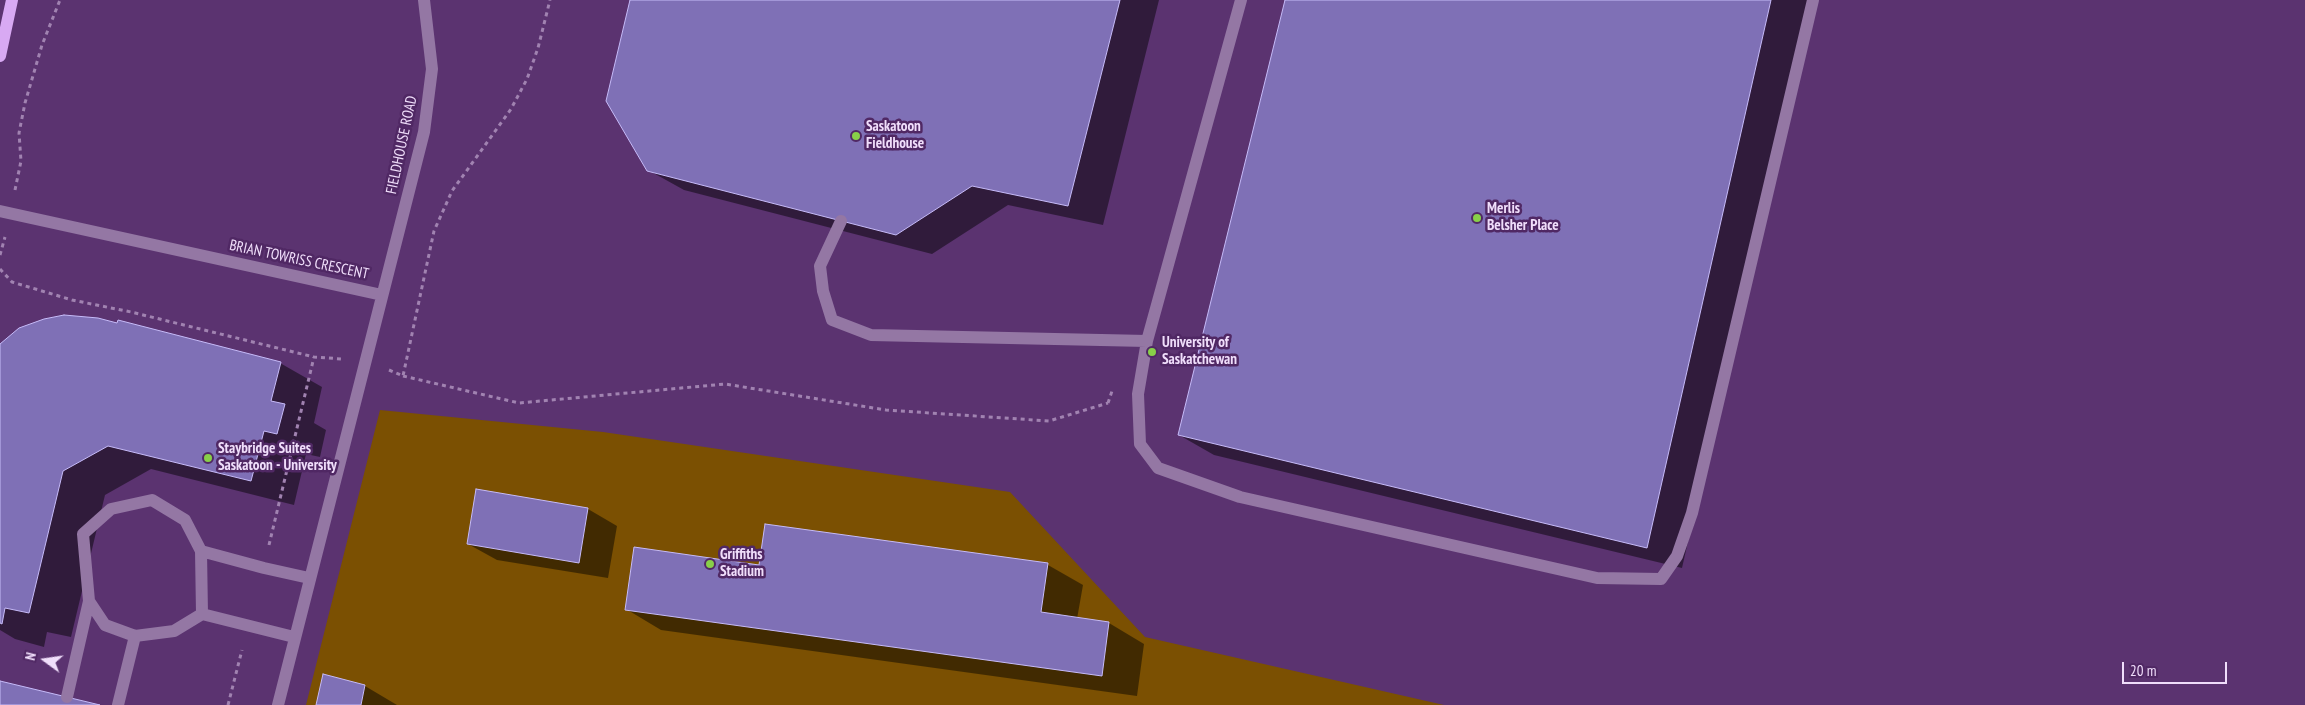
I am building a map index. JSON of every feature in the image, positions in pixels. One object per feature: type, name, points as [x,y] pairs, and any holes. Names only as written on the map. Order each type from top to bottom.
[{"type":"main road","points":[[0,56],[12,0]]},
{"type":"street","name":"FIELDHOUSE ROAD","points":[[382,295],[424,132],[430,101],[432,69],[424,0]]},
{"type":"street","points":[[1241,0],[1148,341],[1138,394],[1140,444],[1158,468],[1240,497],[1597,578],[1661,579],[1677,556],[1692,513],[1813,0]]},
{"type":"street","name":"BRIAN TOWRISS CRESCENT","points":[[5,212],[382,295],[278,705]]},
{"type":"street","points":[[841,221],[820,266],[823,291],[832,320],[871,335],[1148,341]]},
{"type":"street","points":[[67,697],[89,601],[83,534],[111,509],[152,500],[185,520],[202,551],[202,614]]},
{"type":"street","points":[[202,551],[310,578]]},
{"type":"street","points":[[89,601],[105,625],[135,636],[174,632],[202,614],[294,637]]},
{"type":"street","points":[[118,705],[135,636]]},
{"type":"path","points":[[0,256],[5,212],[21,161],[19,133],[25,103],[39,54],[60,0]]},
{"type":"path","points":[[403,376],[434,231],[452,191],[511,109],[527,80],[538,48],[550,0]]},
{"type":"path","points":[[0,270],[12,282],[72,300],[131,312],[314,357],[366,362],[403,376],[520,403],[725,384],[886,410],[1049,421],[1108,403]]},
{"type":"path","points":[[264,568],[314,357]]},
{"type":"path","points":[[228,705],[249,626]]},
{"type":"shaded area","name":"Griffiths Stadium","points":[[380,410],[603,432],[1010,492],[1145,637],[1444,705],[306,705]]},
{"type":"building","name":"Saskatoon Fieldhouse","points":[[630,0],[1120,0],[1068,206],[972,186],[896,235],[647,171],[606,101]]},
{"type":"building","name":"Merlis Belsher Place","points":[[1285,0],[1771,0],[1647,548],[1178,435]]},
{"type":"building","name":"Staybridge Suites Saskatoon - University","points":[[64,315],[98,318],[117,323],[118,320],[281,362],[271,401],[285,404],[277,434],[264,431],[251,481],[108,446],[63,471],[29,613],[5,608],[2,624],[0,623],[0,344],[19,328],[44,319]]},
{"type":"building","points":[[476,489],[588,508],[579,563],[467,544]]},
{"type":"building","points":[[765,524],[1048,563],[1041,612],[1109,622],[1102,676],[625,610],[634,547],[759,565]]},
{"type":"building","points":[[323,674],[365,685],[361,705],[316,705]]},
{"type":"building","points":[[0,681],[100,705],[0,705]]},
{"type":"place","name":"Saskatoon Fieldhouse","points":[[856,136]]},
{"type":"place","name":"Merlis Belsher Place","points":[[1477,218]]},
{"type":"place","name":"University of Saskatchewan","points":[[1152,352]]},
{"type":"place","name":"Staybridge Suites Saskatoon - University","points":[[208,458]]},
{"type":"place","name":"Griffiths Stadium","points":[[710,564]]}]
